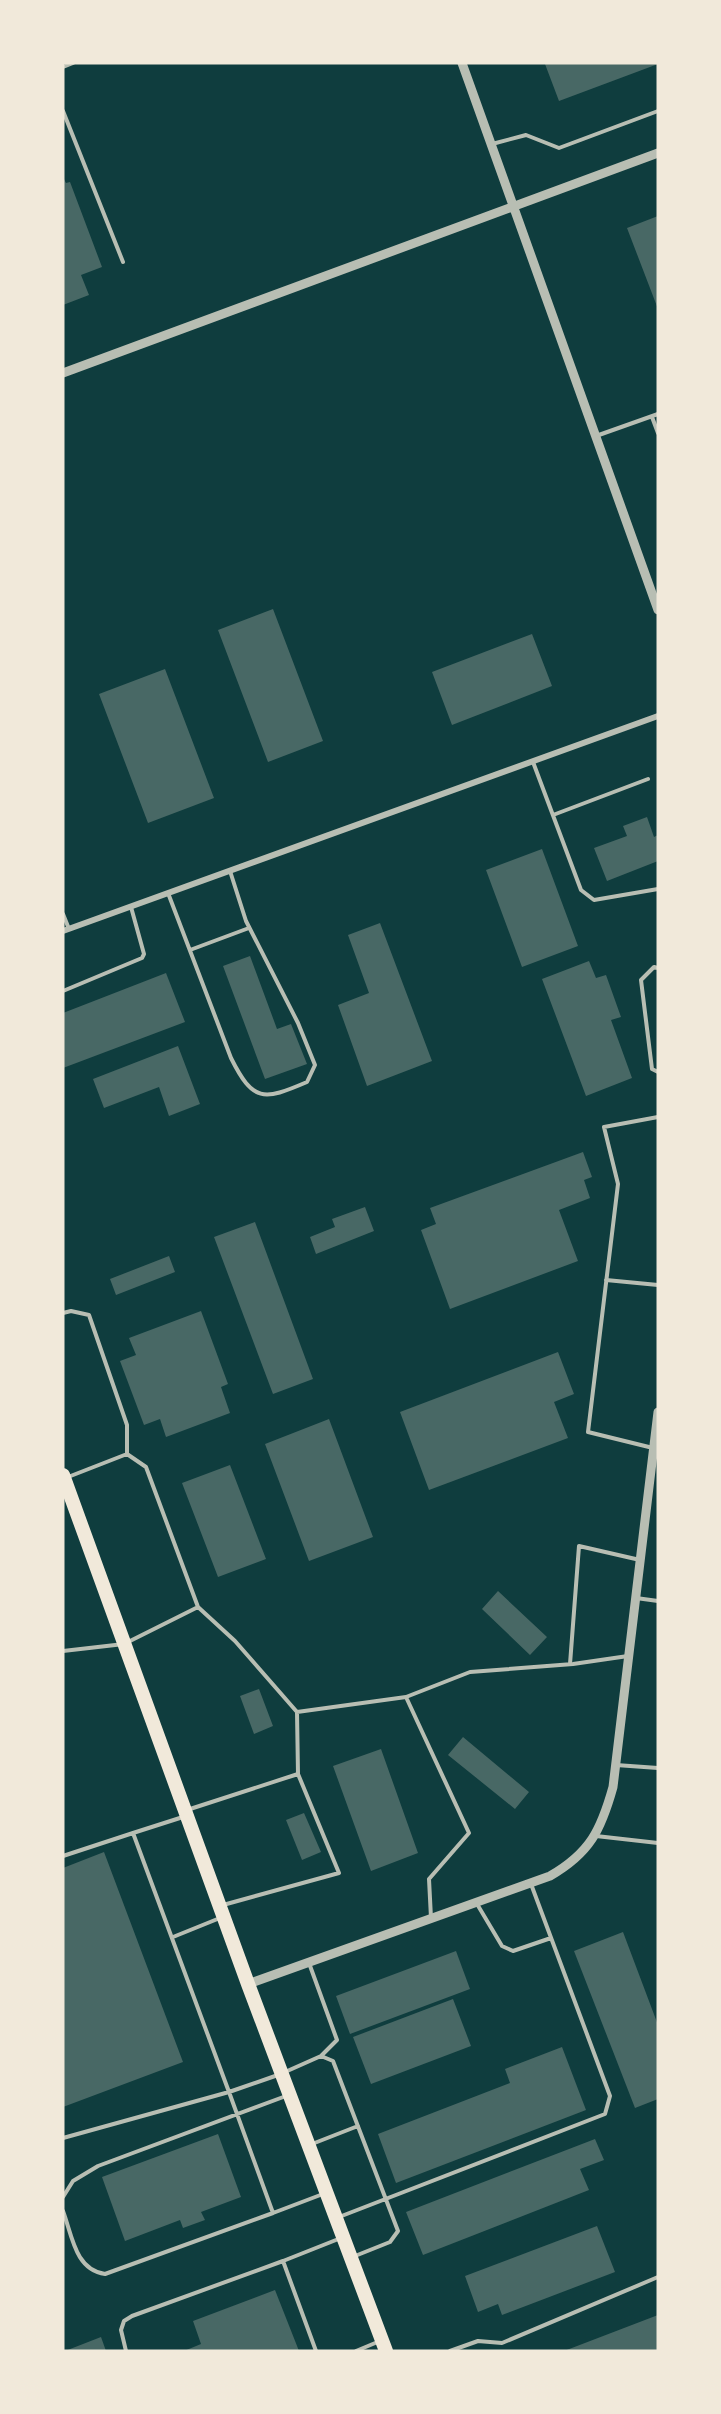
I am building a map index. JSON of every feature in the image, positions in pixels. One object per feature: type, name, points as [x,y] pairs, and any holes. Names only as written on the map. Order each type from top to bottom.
[{"type":"highway","points":[[64,1477],[67,1500],[124,1644],[281,2074],[384,2346]]},
{"type":"street","points":[[462,63],[657,606]]},
{"type":"street","points":[[63,374],[658,153]]},
{"type":"street","points":[[66,930],[658,716]]},
{"type":"street","points":[[248,1984],[550,1876],[574,1863],[596,1836],[603,1822],[615,1765],[655,1455],[658,1412]]},
{"type":"lane","points":[[63,67],[73,63]]},
{"type":"lane","points":[[63,111],[123,262]]},
{"type":"lane","points":[[491,144],[526,135],[559,148],[658,111]]},
{"type":"lane","points":[[596,436],[658,414]]},
{"type":"lane","points":[[652,417],[658,433]]},
{"type":"lane","points":[[533,761],[581,890],[586,896],[594,900],[658,889]]},
{"type":"lane","points":[[553,815],[648,780]]},
{"type":"lane","points":[[168,893],[231,1058],[244,1083],[254,1092],[264,1095],[285,1092],[307,1082],[313,1074],[315,1065],[298,1023],[249,928],[230,871]]},
{"type":"lane","points":[[63,991],[142,958],[144,954],[130,907]]},
{"type":"lane","points":[[63,914],[66,930]]},
{"type":"lane","points":[[190,950],[249,928]]},
{"type":"lane","points":[[658,968],[654,967],[641,980],[652,1069],[658,1072]]},
{"type":"lane","points":[[655,1455],[588,1432],[618,1184],[604,1127],[658,1117]]},
{"type":"lane","points":[[606,1280],[658,1285]]},
{"type":"lane","points":[[63,1313],[71,1311],[89,1315],[127,1425],[127,1454]]},
{"type":"lane","points":[[64,1477],[127,1454]]},
{"type":"lane","points":[[127,1454],[146,1467],[198,1607],[235,1641],[297,1712],[298,1774],[339,1873],[222,1911],[173,1936]]},
{"type":"lane","points":[[570,1664],[579,1546],[640,1560]]},
{"type":"lane","points":[[636,1598],[658,1601]]},
{"type":"lane","points":[[63,1651],[124,1644],[198,1607]]},
{"type":"lane","points":[[297,1712],[406,1697],[470,1672],[570,1664],[628,1655]]},
{"type":"lane","points":[[406,1697],[469,1833],[429,1879],[431,1919]]},
{"type":"lane","points":[[615,1765],[658,1768]]},
{"type":"lane","points":[[63,1856],[298,1774]]},
{"type":"lane","points":[[134,1833],[273,2213]]},
{"type":"lane","points":[[596,1836],[658,1843]]},
{"type":"lane","points":[[336,2218],[605,2114],[610,2096],[531,1883]]},
{"type":"lane","points":[[476,1902],[502,1946],[513,1951],[551,1938]]},
{"type":"lane","points":[[63,2138],[229,2092],[281,2074],[321,2056],[337,2040],[308,1963]]},
{"type":"lane","points":[[321,2056],[333,2061],[398,2231],[390,2242],[351,2258]]},
{"type":"lane","points":[[63,2196],[73,2181],[98,2166],[290,2095]]},
{"type":"lane","points":[[309,2145],[358,2126]]},
{"type":"lane","points":[[63,2211],[81,2263],[91,2271],[105,2274],[326,2193]]},
{"type":"lane","points":[[126,2351],[121,2330],[124,2321],[132,2316],[343,2237]]},
{"type":"lane","points":[[283,2261],[316,2351]]},
{"type":"lane","points":[[450,2351],[478,2341],[502,2343],[558,2322],[658,2277]]},
{"type":"lane","points":[[356,2351],[384,2346]]},
{"type":"building","points":[[545,64],[658,64],[559,101]]},
{"type":"building","points":[[63,177],[66,183],[70,182],[102,267],[81,275],[89,295],[63,305]]},
{"type":"building","points":[[658,216],[658,309],[627,228]]},
{"type":"building","points":[[273,609],[323,741],[268,762],[218,630]]},
{"type":"building","points":[[532,634],[552,686],[452,725],[432,672]]},
{"type":"building","points":[[165,669],[214,798],[148,823],[99,694]]},
{"type":"building","points":[[647,817],[654,837],[658,835],[658,861],[607,881],[594,848],[627,836],[623,826]]},
{"type":"building","points":[[542,849],[578,946],[522,967],[486,870]]},
{"type":"building","points":[[380,923],[432,1061],[367,1086],[338,1005],[369,993],[348,935]]},
{"type":"building","points":[[250,956],[277,1029],[291,1024],[307,1064],[265,1079],[223,966]]},
{"type":"building","points":[[589,961],[596,978],[606,975],[621,1017],[611,1020],[632,1078],[586,1096],[542,979]]},
{"type":"building","points":[[166,973],[185,1022],[63,1068],[63,1013]]},
{"type":"building","points":[[178,1046],[200,1104],[169,1116],[159,1087],[104,1108],[93,1079]]},
{"type":"building","points":[[583,1152],[592,1177],[584,1180],[590,1198],[559,1210],[578,1261],[450,1309],[421,1230],[436,1224],[430,1208]]},
{"type":"building","points":[[365,1207],[374,1231],[316,1254],[310,1237],[335,1227],[332,1219]]},
{"type":"building","points":[[255,1222],[313,1379],[273,1394],[214,1237]]},
{"type":"building","points":[[169,1256],[175,1272],[116,1295],[110,1279]]},
{"type":"building","points":[[201,1311],[228,1384],[221,1387],[230,1413],[166,1437],[160,1419],[144,1425],[120,1361],[136,1355],[129,1338]]},
{"type":"building","points":[[558,1352],[574,1394],[554,1402],[568,1438],[429,1490],[400,1412]]},
{"type":"building","points":[[329,1419],[373,1537],[309,1561],[265,1444]]},
{"type":"building","points":[[230,1465],[266,1559],[218,1577],[182,1483]]},
{"type":"building","points":[[498,1591],[547,1637],[530,1655],[482,1609]]},
{"type":"building","points":[[259,1689],[273,1726],[254,1734],[240,1696]]},
{"type":"building","points":[[463,1737],[529,1792],[515,1809],[448,1755]]},
{"type":"building","points":[[381,1749],[418,1853],[371,1871],[333,1766]]},
{"type":"building","points":[[304,1813],[321,1852],[302,1860],[286,1820]]},
{"type":"building","points":[[104,1852],[183,2062],[63,2107],[63,1868]]},
{"type":"building","points":[[623,1932],[658,2025],[658,2099],[635,2108],[574,1951]]},
{"type":"building","points":[[456,1951],[470,1989],[350,2034],[336,1996]]},
{"type":"building","points":[[453,1999],[471,2046],[371,2084],[353,2037]]},
{"type":"building","points":[[562,2047],[586,2110],[396,2183],[378,2134],[510,2083],[505,2069]]},
{"type":"building","points":[[218,2134],[241,2197],[201,2212],[205,2220],[183,2228],[180,2220],[125,2241],[102,2177]]},
{"type":"building","points":[[595,2139],[604,2160],[580,2169],[589,2190],[423,2255],[406,2212]]},
{"type":"building","points":[[597,2226],[615,2272],[502,2315],[498,2304],[478,2312],[465,2276]]},
{"type":"building","points":[[275,2290],[299,2351],[184,2351],[201,2344],[193,2321]]},
{"type":"building","points":[[658,2315],[658,2351],[564,2351]]},
{"type":"building","points":[[101,2337],[106,2351],[65,2351]]}]
